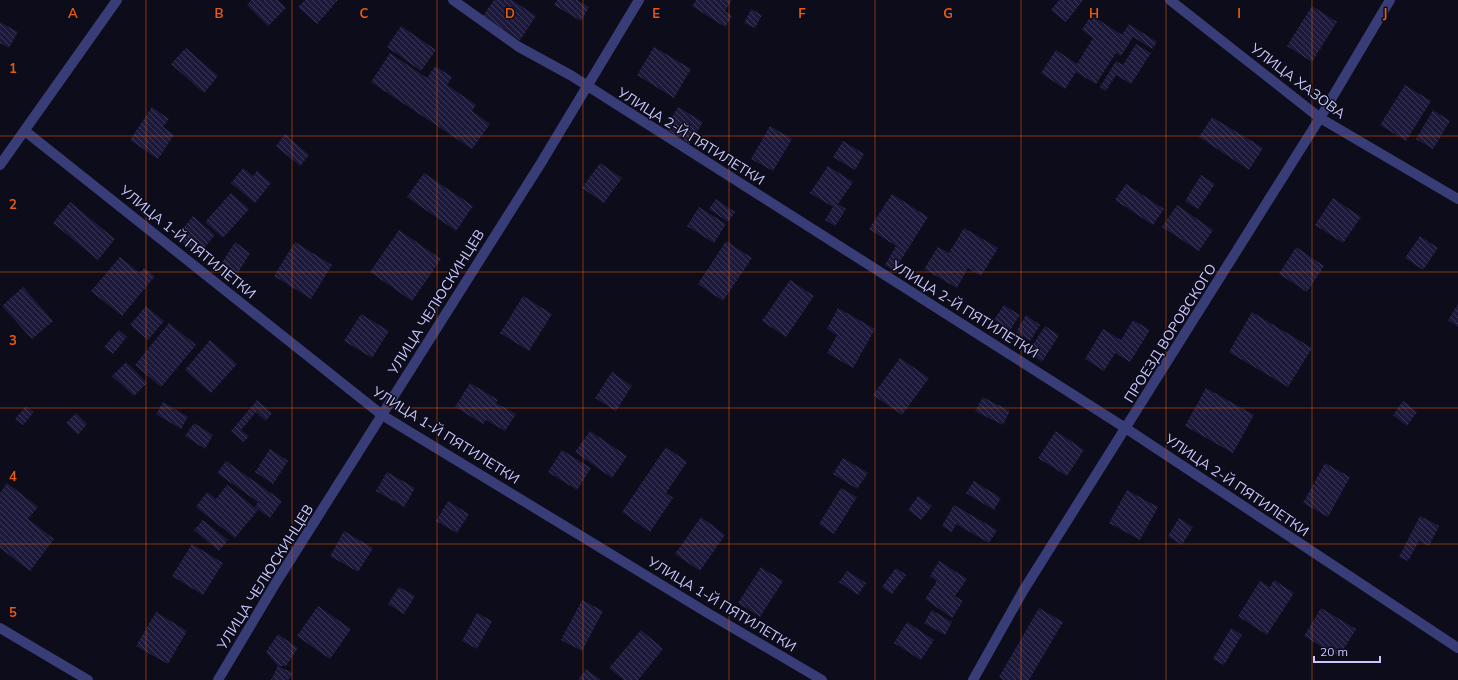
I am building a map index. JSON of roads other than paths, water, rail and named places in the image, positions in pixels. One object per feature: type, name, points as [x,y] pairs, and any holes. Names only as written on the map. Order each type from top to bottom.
[{"type":"street","points":[[0,165],[26,131],[117,0]]},
{"type":"street","name":"УЛИЦА 2-Й ПЯТИЛЕТКИ","points":[[453,0],[519,47],[572,76],[1127,428],[1458,648]]},
{"type":"street","name":"УЛИЦА ЧЕЛЮСКИНЦЕВ","points":[[218,680],[277,581],[537,170],[639,0]]},
{"type":"street","name":"УЛИЦА ХАЗОВА","points":[[1170,0],[1320,118],[1458,199]]},
{"type":"street","name":"ПРОЕЗД ВОРОВСКОГО","points":[[973,680],[1023,591],[1127,428],[1320,118],[1390,0]]},
{"type":"street","name":"УЛИЦА 1-Й ПЯТИЛЕТКИ","points":[[26,131],[382,415],[706,612],[822,680]]},
{"type":"street","points":[[0,628],[88,680]]}]
